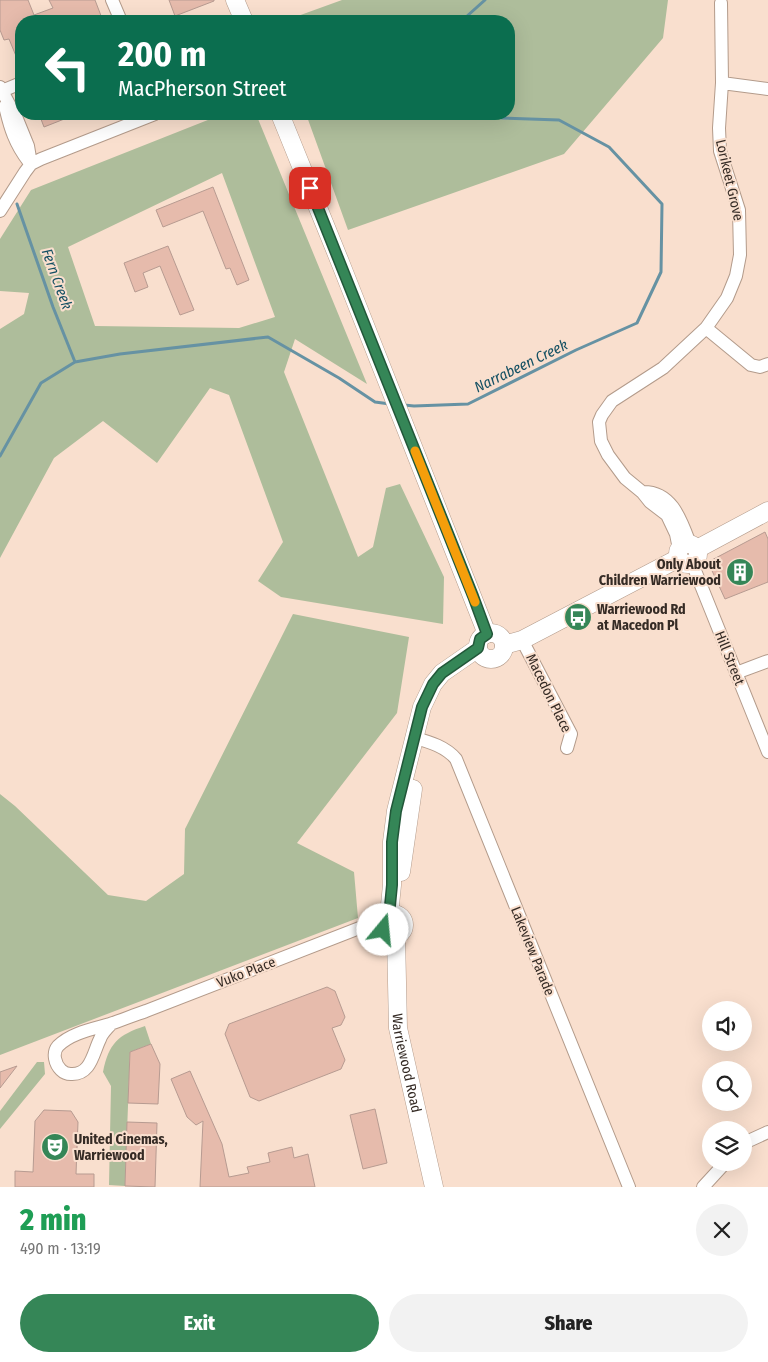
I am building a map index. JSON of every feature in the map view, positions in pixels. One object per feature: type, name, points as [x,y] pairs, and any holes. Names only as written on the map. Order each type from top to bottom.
[{"type":"street","points":[[112,0],[118,15]]},
{"type":"street","points":[[235,0],[241,15]]},
{"type":"street","name":"Lorikeet Grove","points":[[688,553],[679,515],[669,502],[652,492],[642,492],[624,478],[604,448],[599,431],[602,415],[612,401],[663,368],[706,328],[727,298],[736,276],[740,255],[740,210],[720,152],[718,128],[722,83],[721,3]]},
{"type":"street","points":[[722,83],[768,89]]},
{"type":"street","points":[[15,85],[1,89],[15,115]]},
{"type":"street","points":[[17,120],[28,146],[31,164]]},
{"type":"street","points":[[0,211],[31,164],[49,155],[139,120]]},
{"type":"street","points":[[282,120],[405,426],[483,646]]},
{"type":"street","points":[[706,328],[751,365],[760,367],[768,364]]},
{"type":"street","points":[[389,918],[420,739],[435,702],[446,684],[483,646],[498,635],[504,645],[522,640],[768,511]]},
{"type":"street","name":"Hill Street","points":[[688,553],[768,752]]},
{"type":"street","name":"Macedon Place","points":[[522,640],[571,734],[567,748]]},
{"type":"street","points":[[736,673],[768,661]]},
{"type":"street","name":"Lakeview Parade","points":[[420,739],[442,747],[452,754],[459,766],[629,1187]]},
{"type":"street","name":"Warriewood Road","points":[[389,918],[401,917],[404,926],[403,930],[396,936],[398,1028],[434,1187]]},
{"type":"street","name":"Vuko Place","points":[[111,1024],[99,1040],[88,1067],[74,1074],[62,1071],[56,1061],[56,1049],[72,1037],[95,1027],[111,1024],[389,918]]},
{"type":"street","points":[[752,1139],[768,1132]]},
{"type":"street","points":[[703,1187],[718,1171]]},
{"type":"green space","points":[[342,0],[668,0],[663,38],[564,154],[348,230],[308,120],[515,120],[515,15],[301,15]]},
{"type":"green space","points":[[208,120],[258,120],[367,384],[295,339],[284,372],[358,557],[373,547],[386,488],[400,484],[444,577],[443,624],[281,597],[258,581],[283,542],[229,395],[210,388],[157,463],[103,421],[54,458],[0,558],[0,329],[24,314],[29,293],[0,291],[0,239],[31,190]],"holes":[[[222,173],[275,317],[239,328],[95,326],[68,247]]]},
{"type":"green space","points":[[293,614],[409,637],[397,713],[297,843],[354,872],[358,918],[0,1055],[0,794],[108,895],[146,901],[184,874],[185,829]]},
{"type":"green space","points":[[145,1026],[151,1044],[130,1052],[125,1186],[109,1185],[111,1086],[103,1072],[105,1062],[112,1047],[121,1037]]},
{"type":"green space","points":[[37,1062],[44,1062],[45,1074],[0,1129],[0,1111]]},
{"type":"building","points":[[0,0],[28,0],[34,15],[15,15],[15,54],[9,39],[4,40],[0,30]]},
{"type":"building","points":[[49,0],[95,0],[101,15],[34,15],[53,8]]},
{"type":"building","points":[[169,0],[214,0],[178,15],[175,15]]},
{"type":"building","points":[[41,120],[62,120],[44,127]]},
{"type":"building","points":[[213,187],[249,280],[237,285],[230,268],[226,269],[203,211],[163,227],[156,210]]},
{"type":"building","points":[[168,246],[194,310],[180,315],[160,266],[143,273],[148,287],[135,292],[124,263]]},
{"type":"building","name":"Only About Children Warriewood","points":[[765,532],[768,539],[768,582],[725,599],[708,562]]},
{"type":"building","points":[[327,987],[335,991],[345,1017],[341,1025],[332,1028],[345,1060],[341,1069],[259,1101],[250,1097],[225,1034],[229,1024]]},
{"type":"building","points":[[151,1044],[160,1064],[158,1104],[128,1103],[130,1052]]},
{"type":"building","points":[[17,1066],[0,1088],[0,1072]]},
{"type":"building","points":[[190,1071],[222,1144],[229,1177],[249,1173],[247,1167],[270,1162],[268,1153],[292,1147],[294,1158],[308,1154],[315,1187],[200,1187],[203,1121],[196,1125],[187,1117],[171,1079]]},
{"type":"building","points":[[375,1109],[387,1163],[363,1169],[350,1115]]},
{"type":"building","name":"United Cinemas, Warriewood","points":[[44,1110],[71,1111],[78,1122],[76,1174],[94,1174],[94,1187],[15,1187],[15,1171],[33,1172],[35,1121]]},
{"type":"building","points":[[127,1122],[157,1123],[155,1187],[125,1186]]},
{"type":"waterway","name":"Narrabeen Creek","points":[[468,15],[485,0]]},
{"type":"waterway","name":"Narrabeen Creek","points":[[404,405],[468,404],[576,350],[637,323],[661,272],[662,204],[609,147],[559,120],[515,118]]},
{"type":"waterway","name":"Fern Creek","points":[[17,204],[53,307],[75,362]]},
{"type":"waterway","name":"Narrabeen Creek","points":[[0,456],[41,383],[75,362],[120,354],[268,337],[339,378],[375,402],[390,404]]},
{"type":"slow traffic","points":[[415,451],[475,602]]},
{"type":"place","name":"Only About Children Warriewood","points":[[740,572]]},
{"type":"place","name":"Warriewood Rd at Macedon Pl","points":[[578,617]]},
{"type":"place","name":"United Cinemas, Warriewood","points":[[55,1147]]},
{"type":"route","points":[[310,188],[487,634],[480,639],[478,648],[442,673],[433,684],[422,707],[396,811],[392,842],[392,885],[389,916],[387,916],[382,924],[383,930]]}]
